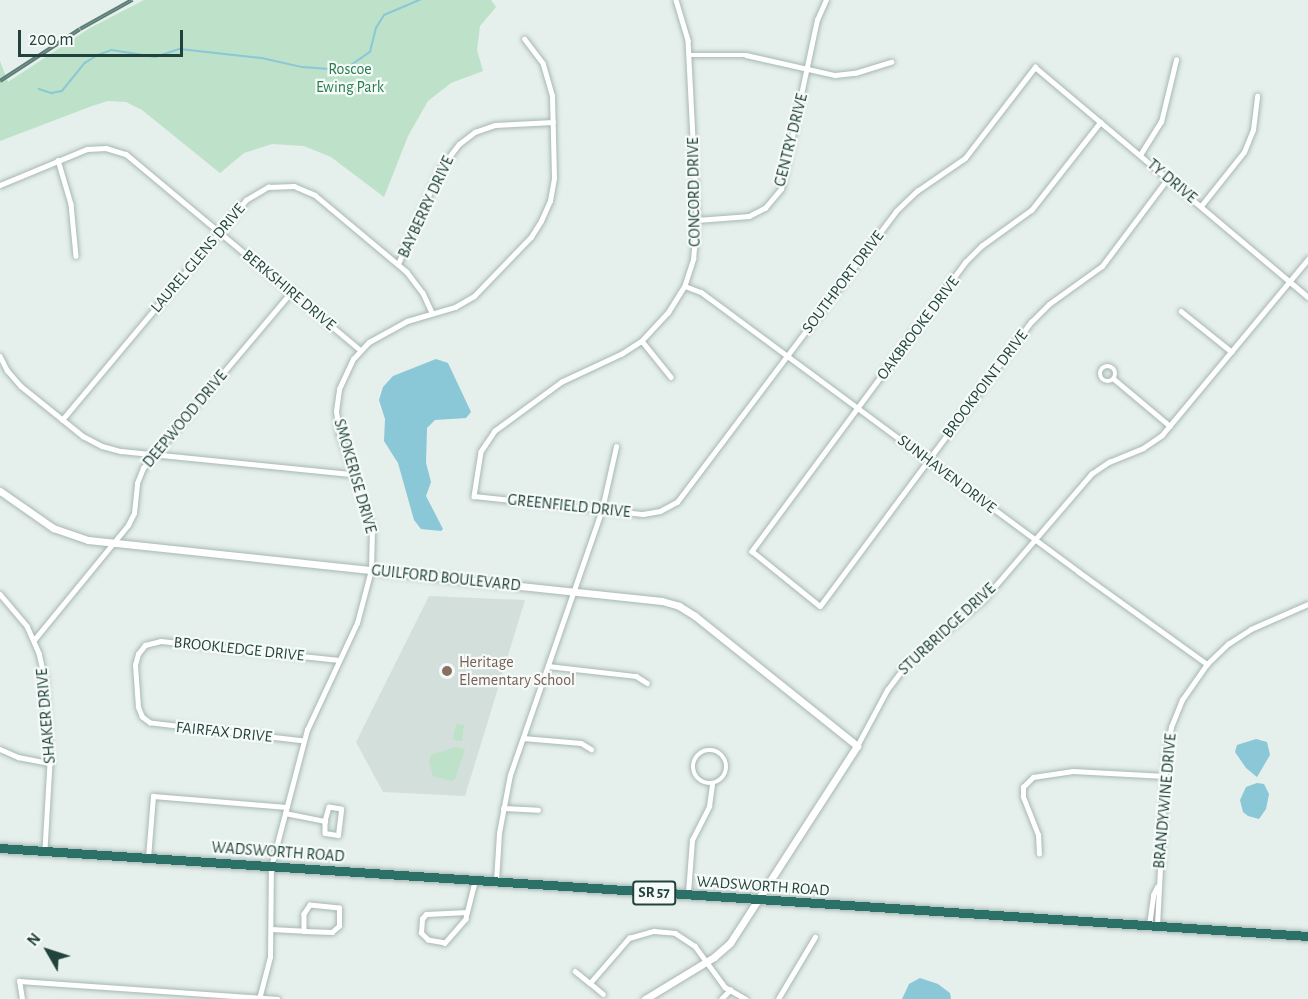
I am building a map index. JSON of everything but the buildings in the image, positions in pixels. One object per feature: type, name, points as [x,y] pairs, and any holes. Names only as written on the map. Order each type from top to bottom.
[{"type":"highway","name":"WADSWORTH ROAD","points":[[0,848],[475,879],[759,901],[1308,936]]},
{"type":"street","name":"CONCORD DRIVE","points":[[474,496],[481,452],[495,431],[556,385],[642,341],[669,312],[685,286],[694,258],[697,220],[689,55],[686,28],[676,0]]},
{"type":"street","name":"GENTRY DRIVE","points":[[697,220],[749,216],[765,208],[776,196],[784,181],[817,20],[826,0]]},
{"type":"street","name":"SMOKERISE DRIVE","points":[[260,998],[270,957],[271,867],[312,717],[360,615],[371,570],[372,528],[339,433],[336,411],[343,378],[360,350],[382,333],[407,321],[455,306],[474,296],[531,237],[541,221],[550,201],[554,178],[552,96],[547,75],[538,55],[524,39]]},
{"type":"street","points":[[689,55],[733,53],[846,75],[891,62]]},
{"type":"street","points":[[1140,155],[1161,122],[1176,60]]},
{"type":"street","name":"TY DRIVE","points":[[1035,67],[1308,297]]},
{"type":"street","name":"SOUTHPORT DRIVE","points":[[664,510],[683,497],[896,211],[917,191],[956,166],[971,152],[1035,67]]},
{"type":"street","points":[[1201,206],[1244,152],[1253,130],[1257,96]]},
{"type":"street","name":"BAYBERRY DRIVE","points":[[398,264],[440,169],[459,144],[475,132],[495,125],[553,122]]},
{"type":"street","name":"OAKBROOKE DRIVE","points":[[820,606],[752,551],[966,262],[982,246],[1032,210],[1101,122]]},
{"type":"street","name":"BERKSHIRE DRIVE","points":[[0,185],[58,160],[96,148],[126,154],[360,350]]},
{"type":"street","points":[[58,160],[71,204],[76,256]]},
{"type":"street","name":"BROOKPOINT DRIVE","points":[[820,606],[1031,322],[1049,304],[1102,266],[1168,178]]},
{"type":"street","name":"LAUREL GLENS DRIVE","points":[[62,420],[253,194],[276,185],[294,186],[315,195],[398,264],[416,282],[432,312]]},
{"type":"street","name":"STURBRIDGE DRIVE","points":[[645,999],[706,962],[730,943],[857,746],[887,690],[907,663],[979,604],[1090,474],[1109,462],[1143,448],[1170,426],[1308,259]]},
{"type":"street","name":"SUNHAVEN DRIVE","points":[[685,286],[701,292],[1207,664]]},
{"type":"street","name":"DEEPWOOD DRIVE","points":[[34,640],[131,519],[139,476],[154,454],[291,292]]},
{"type":"street","points":[[1181,311],[1232,352]]},
{"type":"street","points":[[642,341],[671,377]]},
{"type":"street","points":[[0,356],[7,370],[21,386],[83,436],[102,446],[154,454],[353,474]]},
{"type":"street","points":[[1114,379],[1170,426]]},
{"type":"street","points":[[496,881],[503,808],[523,738],[602,509],[616,447]]},
{"type":"street","name":"GUILFORD BOULEVARD","points":[[0,491],[59,531],[88,540],[574,591],[662,601],[680,606],[857,746]]},
{"type":"street","name":"GREENFIELD DRIVE","points":[[474,496],[643,514],[664,510]]},
{"type":"street","name":"SHAKER DRIVE","points":[[0,594],[19,614],[34,640],[45,679],[50,764],[45,850]]},
{"type":"street","name":"BRANDYWINE DRIVE","points":[[1153,926],[1153,896],[1157,887],[1168,740],[1176,714],[1189,688],[1207,664],[1238,637],[1308,604]]},
{"type":"street","name":"BROOKLEDGE DRIVE","points":[[146,720],[138,707],[136,660],[141,649],[150,642],[160,641],[339,660]]},
{"type":"street","points":[[548,666],[636,676],[647,683]]},
{"type":"street","name":"FAIRFAX DRIVE","points":[[146,720],[155,724],[304,741]]},
{"type":"street","points":[[523,738],[581,743],[591,749]]},
{"type":"street","points":[[0,749],[18,757],[50,764]]},
{"type":"street","points":[[712,750],[722,754],[727,770],[722,780],[712,784],[701,782],[693,767],[701,752],[712,750]]},
{"type":"street","points":[[1039,854],[1038,835],[1022,792],[1026,781],[1033,777],[1073,771],[1165,776]]},
{"type":"street","points":[[687,896],[692,840],[709,806],[712,784]]},
{"type":"street","points":[[148,858],[153,796],[286,810],[325,821]]},
{"type":"street","points":[[329,807],[341,809],[338,835],[325,833],[325,821],[329,807]]},
{"type":"street","points":[[503,808],[538,810]]},
{"type":"street","points":[[467,912],[426,914],[422,919],[421,933],[428,940],[445,943],[466,919],[475,879]]},
{"type":"street","points":[[271,929],[304,931],[335,931],[339,926],[339,908],[310,905],[304,914],[304,931]]},
{"type":"street","points":[[590,983],[621,945],[642,933],[675,933],[695,946],[730,990],[746,999]]},
{"type":"street","points":[[778,999],[815,937]]},
{"type":"street","points":[[575,971],[603,994]]},
{"type":"street","points":[[22,999],[19,981],[277,999]]},
{"type":"street","points":[[721,999],[730,990]]},
{"type":"shaded area","name":"Heritage Elementary School","points":[[429,596],[525,600],[465,796],[383,792],[356,742]]},
{"type":"green space","name":"Roscoe Ewing Park","points":[[144,0],[491,0],[496,7],[480,26],[477,50],[483,71],[451,83],[428,101],[408,136],[384,197],[331,157],[304,146],[272,144],[244,153],[220,173],[142,110],[126,102],[108,101],[0,141],[0,61],[8,82],[90,28]]},
{"type":"green space","points":[[456,724],[464,725],[462,741],[453,740]]},
{"type":"green space","points":[[456,747],[465,749],[455,779],[452,781],[433,776],[429,762],[431,755]]},
{"type":"water","points":[[436,359],[448,363],[471,412],[466,418],[435,420],[427,428],[426,463],[431,482],[426,496],[443,529],[441,531],[421,529],[414,520],[398,463],[384,441],[385,419],[379,400],[383,387],[393,376]]},
{"type":"water","points":[[1256,739],[1267,742],[1270,755],[1257,777],[1246,768],[1235,752],[1237,745]]},
{"type":"water","points":[[1257,783],[1264,784],[1269,794],[1266,809],[1259,819],[1243,812],[1240,800],[1246,787]]},
{"type":"water","points":[[920,978],[938,984],[950,993],[951,999],[902,999],[909,984]]},
{"type":"waterway","points":[[39,89],[51,93],[62,91],[85,63],[112,50],[155,57],[180,49],[262,58],[302,67],[344,70],[370,52],[376,28],[384,15],[420,0]]},
{"type":"railway","points":[[0,81],[80,29],[132,0]]},
{"type":"place","name":"Heritage Elementary School","points":[[447,671]]}]
